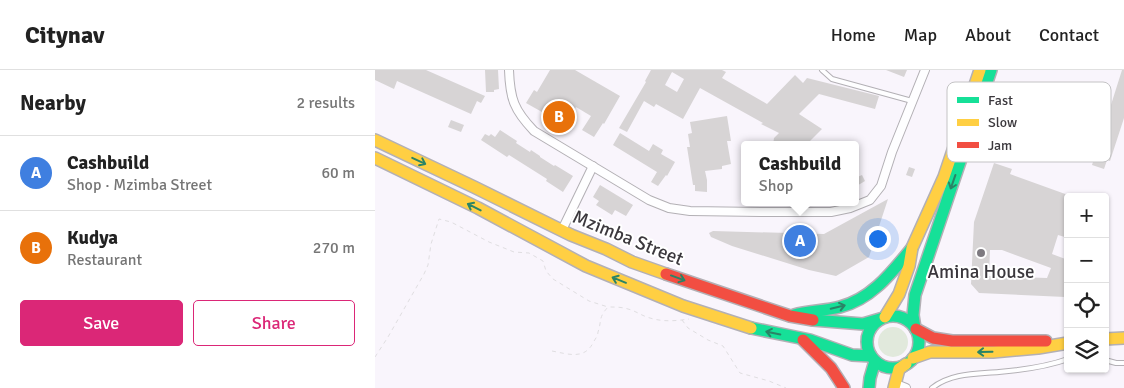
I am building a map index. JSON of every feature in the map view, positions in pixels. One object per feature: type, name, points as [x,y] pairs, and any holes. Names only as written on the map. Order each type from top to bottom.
[{"type":"main road","points":[[976,82],[980,70]]},
{"type":"main road","points":[[987,82],[991,70]]},
{"type":"main road","name":"Mzimba Street","points":[[375,140],[571,235],[606,248],[632,262],[790,316],[819,321],[863,324],[883,318]]},
{"type":"main road","name":"Mzimba Street","points":[[375,158],[478,208],[586,266],[683,306],[745,327],[810,340],[852,354],[873,358]]},
{"type":"main road","points":[[883,318],[899,294],[909,266],[912,248],[949,162]]},
{"type":"main road","points":[[899,387],[899,369],[911,360],[919,344],[913,315],[915,295],[960,162]]},
{"type":"main road","points":[[375,167],[439,189]]},
{"type":"main road","points":[[790,316],[858,301],[873,291],[912,248]]},
{"type":"main road","points":[[1064,342],[958,342],[936,339],[921,334],[910,322],[897,316],[883,318],[874,323],[867,335],[866,343],[867,350],[873,358],[883,366],[892,368],[901,366],[930,352],[993,352],[1038,348],[1064,343]]},
{"type":"main road","points":[[801,338],[823,358],[839,378],[844,388]]},
{"type":"main road","points":[[1109,339],[1124,338]]},
{"type":"main road","points":[[869,388],[873,358]]},
{"type":"street","points":[[509,70],[513,101],[522,119],[535,131],[649,200],[669,208],[690,211],[831,212],[856,206]]},
{"type":"street","points":[[859,205],[870,200],[881,186],[892,152],[925,70]]},
{"type":"street","points":[[562,230],[593,166]]},
{"type":"lane","points":[[822,70],[832,79],[912,101]]},
{"type":"lane","points":[[932,388],[950,378],[969,374],[1017,370],[1056,364],[1064,361]]},
{"type":"lane","points":[[1109,361],[1116,364],[1124,363]]},
{"type":"path","points":[[375,358],[424,274],[439,219],[451,222],[489,242],[514,252],[529,253],[543,260],[545,271],[553,279],[589,301],[608,307],[629,309],[651,319],[673,321],[690,319]]},
{"type":"path","points":[[552,351],[575,355],[591,348],[599,332],[599,322],[602,314],[608,307]]},
{"type":"path","points":[[682,320],[688,328],[708,340],[723,346],[740,373],[769,381],[785,388]]},
{"type":"shaded area","points":[[893,327],[903,332],[908,342],[903,352],[893,357],[883,352],[878,342],[883,332]]},
{"type":"building","points":[[375,70],[426,70],[485,96],[481,103],[477,101],[471,114],[397,81],[394,89],[375,80]]},
{"type":"building","points":[[485,70],[498,70],[499,89],[494,90],[494,92],[486,92]]},
{"type":"building","points":[[550,70],[575,70],[620,96],[594,137],[582,130],[591,116],[576,107],[565,125],[526,103],[534,90],[537,92]]},
{"type":"building","points":[[651,70],[722,70],[726,72],[722,78],[767,104],[795,75],[803,83],[807,78],[879,96],[875,109],[819,94],[799,114],[822,129],[810,141],[774,141],[779,133],[700,88],[683,119],[656,104],[654,107],[644,101],[627,132],[619,128]],"holes":[[[672,72],[684,79],[677,92],[665,85]]]},
{"type":"building","points":[[886,70],[907,70],[904,77]]},
{"type":"building","points":[[1122,70],[1124,70],[1124,118],[1111,158],[1111,105]]},
{"type":"building","points":[[727,116],[731,141],[727,141],[731,164],[722,166],[722,169],[705,171],[707,192],[695,191],[687,147],[690,147],[688,134],[692,133],[690,122]]},
{"type":"building","points":[[451,120],[464,125],[461,132],[448,127]]},
{"type":"building","points":[[500,130],[530,152],[531,150],[573,176],[563,192],[546,181],[547,179],[481,140],[485,134],[489,136],[491,134],[495,137]]},
{"type":"building","points":[[620,133],[649,151],[653,144],[663,150],[661,154],[675,162],[667,176],[658,186],[651,182],[657,172],[613,145]]},
{"type":"building","points":[[1093,162],[1106,162],[1104,169],[1092,165]]},
{"type":"building","points":[[994,163],[1012,169],[1010,174],[1064,194],[1064,237],[1058,235],[1052,254],[1064,258],[1064,297],[979,293],[971,284],[974,222]],"holes":[[[990,250],[1002,250],[1051,268],[1047,278],[989,276]]]},
{"type":"building","points":[[909,167],[915,169],[912,177],[906,175]]},
{"type":"building","points":[[862,175],[865,181],[859,185],[859,176]]},
{"type":"building","points":[[600,185],[633,205],[626,216],[615,210],[612,215],[596,205],[599,201],[593,197]]},
{"type":"building","points":[[888,199],[869,257],[836,276],[809,270],[732,246],[711,237],[709,233],[713,231],[824,234]]},
{"type":"traffic: fast","points":[[987,82],[991,70]]},
{"type":"traffic: fast","points":[[915,328],[913,315],[915,295],[960,162]]},
{"type":"traffic: fast","points":[[794,315],[840,307],[862,298],[881,284],[912,248]]},
{"type":"traffic: fast","points":[[893,316],[907,320],[915,328],[919,342],[915,356],[907,364],[893,368],[879,364],[871,356],[867,342],[871,328],[879,320],[893,316]]},
{"type":"traffic: fast","points":[[813,320],[863,324],[880,319]]},
{"type":"traffic: fast","points":[[751,328],[810,340],[852,355],[871,356]]},
{"type":"traffic: fast","points":[[869,388],[875,361]]},
{"type":"traffic: slow","points":[[976,82],[980,70]]},
{"type":"traffic: slow","points":[[375,140],[571,235],[632,262],[666,274]]},
{"type":"traffic: slow","points":[[375,158],[478,208],[586,266],[683,306],[751,328]]},
{"type":"traffic: slow","points":[[885,317],[899,294],[909,266],[912,248],[949,162]]},
{"type":"traffic: slow","points":[[1109,339],[1124,338]]},
{"type":"traffic: slow","points":[[913,358],[930,352],[993,352],[1064,344]]},
{"type":"traffic: slow","points":[[894,388],[899,369],[906,364]]},
{"type":"traffic: jam","points":[[666,274],[790,316],[813,320]]},
{"type":"traffic: jam","points":[[916,329],[933,338],[952,341],[1046,341]]},
{"type":"traffic: jam","points":[[803,340],[831,368],[844,388]]},
{"type":"place","name":"Kudya","points":[[559,117]]},
{"type":"place","name":"Cashbuild","points":[[800,241]]},
{"type":"place","name":"Amina House","points":[[981,253]]}]
